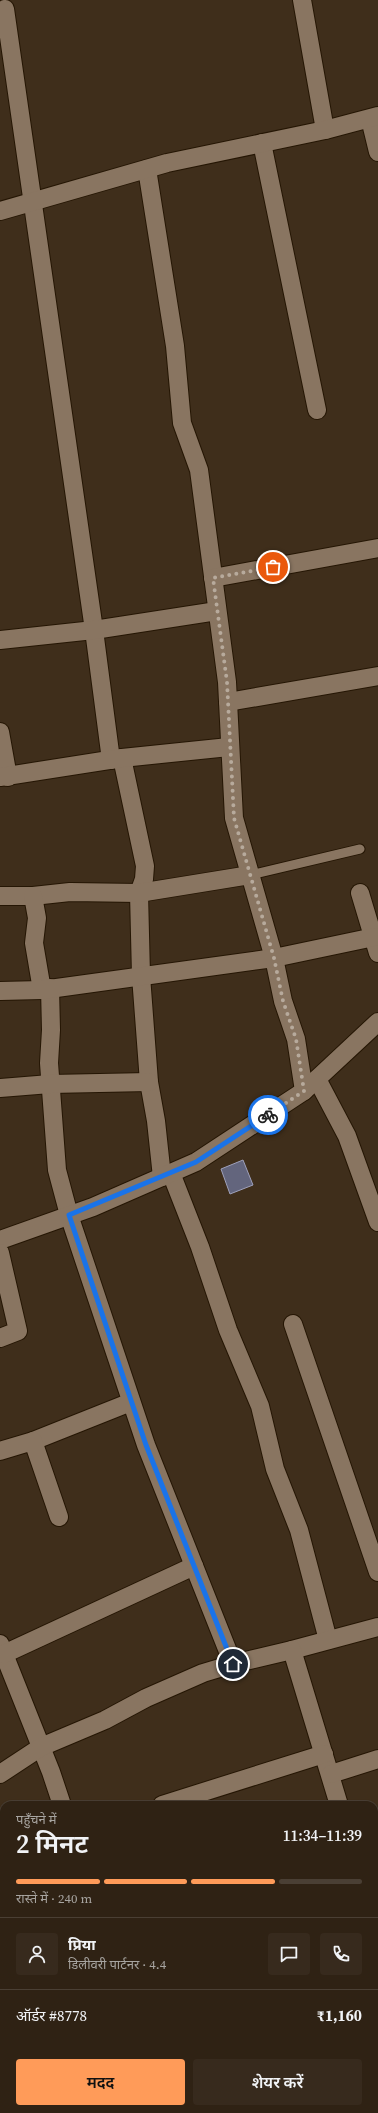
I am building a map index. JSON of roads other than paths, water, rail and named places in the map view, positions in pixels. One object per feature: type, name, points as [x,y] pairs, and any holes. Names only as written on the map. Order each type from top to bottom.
[{"type":"street","points":[[302,0],[325,130]]},
{"type":"street","points":[[5,9],[94,630],[117,759],[145,866],[144,879],[139,893],[141,976],[149,1082],[166,1175],[200,1247],[228,1330],[260,1406],[276,1469],[299,1530],[328,1640]]},
{"type":"street","points":[[0,211],[147,169],[325,130],[374,117],[378,152]]},
{"type":"street","points":[[262,143],[317,410]]},
{"type":"street","points":[[147,169],[175,346],[182,423],[198,470],[227,682],[229,747],[234,818],[274,958],[283,1001],[310,1085],[347,1136],[378,1222]]},
{"type":"street","points":[[213,578],[378,548]]},
{"type":"street","points":[[0,640],[94,630],[217,611]]},
{"type":"street","points":[[228,702],[378,676]]},
{"type":"street","points":[[0,732],[4,777],[117,759],[229,747]]},
{"type":"street","points":[[0,896],[33,896],[70,892],[139,893],[250,875]]},
{"type":"street","points":[[0,990],[46,989],[376,945],[360,893]]},
{"type":"street","points":[[33,896],[37,918],[34,943],[46,989],[50,1084],[57,1170],[69,1215],[146,1445],[233,1664]]},
{"type":"street","points":[[0,1240],[69,1215],[196,1162],[310,1085],[378,1025]]},
{"type":"street","points":[[0,1088],[50,1084],[149,1082]]},
{"type":"street","points":[[0,1253],[18,1331],[0,1338]]},
{"type":"street","points":[[293,1324],[378,1572]]},
{"type":"street","points":[[0,1451],[33,1441],[131,1402]]},
{"type":"street","points":[[33,1441],[59,1517]]},
{"type":"street","points":[[61,1801],[2,1649],[194,1566]]},
{"type":"street","points":[[0,1774],[41,1747],[105,1720],[146,1698],[204,1673],[378,1626]]},
{"type":"street","points":[[292,1650],[338,1801]]},
{"type":"street","points":[[175,1801],[324,1754]]},
{"type":"street","points":[[331,1774],[378,1759]]},
{"type":"lane","points":[[250,875],[360,849]]}]
